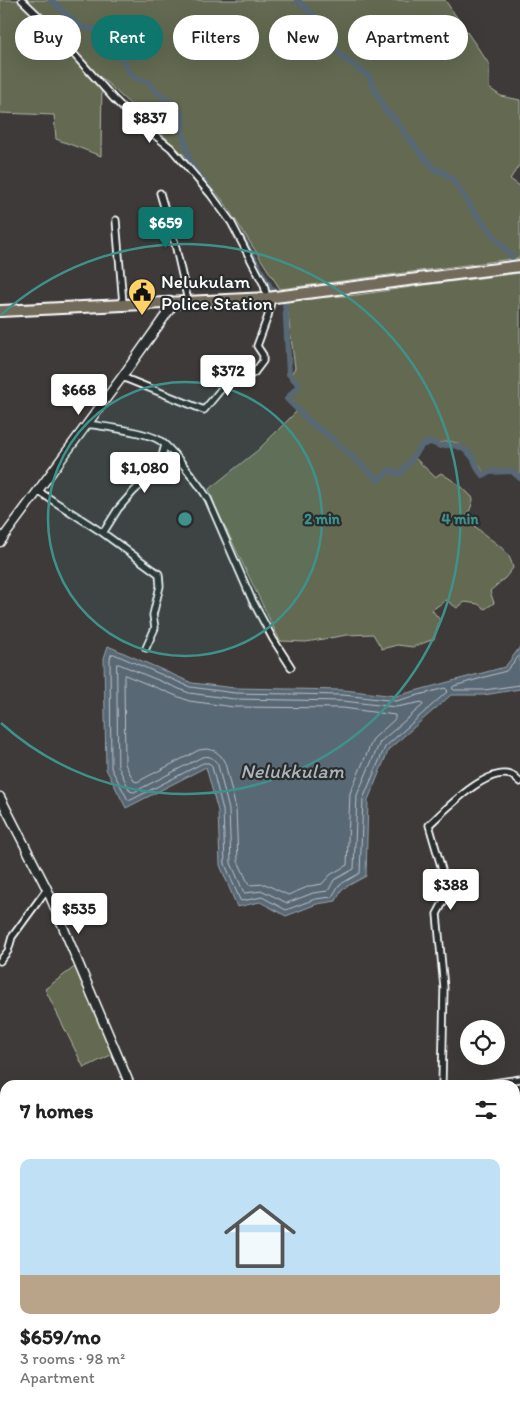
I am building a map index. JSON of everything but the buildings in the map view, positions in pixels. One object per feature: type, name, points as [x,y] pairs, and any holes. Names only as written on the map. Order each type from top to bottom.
[{"type":"highway","points":[[0,311],[270,297],[520,266]]},
{"type":"street","points":[[22,0],[47,24],[133,118],[171,148],[211,195],[231,222],[270,297],[268,316],[257,346],[263,355],[262,361],[254,372],[227,382],[204,410],[122,377]]},
{"type":"street","points":[[160,193],[175,244],[188,301]]},
{"type":"street","points":[[116,220],[122,304]]},
{"type":"street","points":[[0,542],[175,302]]},
{"type":"street","points":[[87,424],[140,434],[159,440],[201,487],[252,600],[273,640],[291,667]]},
{"type":"street","points":[[103,533],[118,509],[159,467],[165,445]]},
{"type":"street","points":[[38,491],[103,533],[160,574],[160,586],[153,615],[156,628],[146,648]]},
{"type":"street","points":[[442,1080],[444,988],[437,914],[446,899],[447,887],[429,825],[452,803],[486,778],[498,774],[511,775],[520,782]]},
{"type":"street","points":[[0,797],[3,813],[47,889],[128,1080]]},
{"type":"street","points":[[0,961],[8,951],[12,937],[47,889]]},
{"type":"green space","points":[[0,0],[445,0],[455,15],[348,15],[348,60],[468,60],[468,33],[489,64],[489,88],[501,96],[520,100],[520,164],[510,179],[520,186],[520,258],[280,289],[224,202],[185,156],[102,78],[101,156],[56,139],[54,115],[0,113]]},
{"type":"green space","points":[[520,273],[520,476],[511,469],[493,470],[484,473],[464,447],[452,442],[422,444],[413,456],[435,477],[441,473],[461,486],[473,498],[467,519],[503,549],[509,557],[513,568],[490,591],[494,603],[485,609],[478,604],[465,602],[457,608],[446,600],[432,610],[440,620],[434,639],[413,647],[397,645],[382,649],[373,634],[347,635],[306,642],[280,641],[216,508],[209,489],[258,450],[298,408],[290,398],[300,384],[291,374],[295,368],[286,300],[357,295]]},
{"type":"green space","points":[[76,966],[115,1053],[84,1068],[45,989]]},
{"type":"water","name":"Nelukkulam","points":[[108,646],[192,683],[235,688],[344,690],[396,696],[505,667],[520,647],[520,689],[484,695],[451,695],[389,749],[368,800],[366,876],[342,889],[336,901],[317,904],[286,916],[260,902],[237,907],[220,865],[218,811],[206,767],[126,808],[106,769],[104,658]]},
{"type":"waterway","points":[[51,0],[78,25],[112,33],[113,43],[132,76],[150,83],[153,88],[177,108],[183,117],[182,132],[191,164],[232,219]]},
{"type":"waterway","points":[[297,0],[317,18],[325,34],[338,52],[370,77],[385,110],[395,119],[408,138],[436,171],[442,171],[454,181],[474,212],[512,257]]},
{"type":"waterway","points":[[242,237],[270,287],[285,302],[289,374],[299,385],[287,399],[313,425],[324,432],[378,480],[390,470],[399,474],[402,472],[422,445],[431,442],[440,446],[449,445],[462,448],[470,454],[483,475],[490,472],[512,471],[520,478]]},
{"type":"place","name":"Nelukulam Police Station","points":[[142,316]]}]
